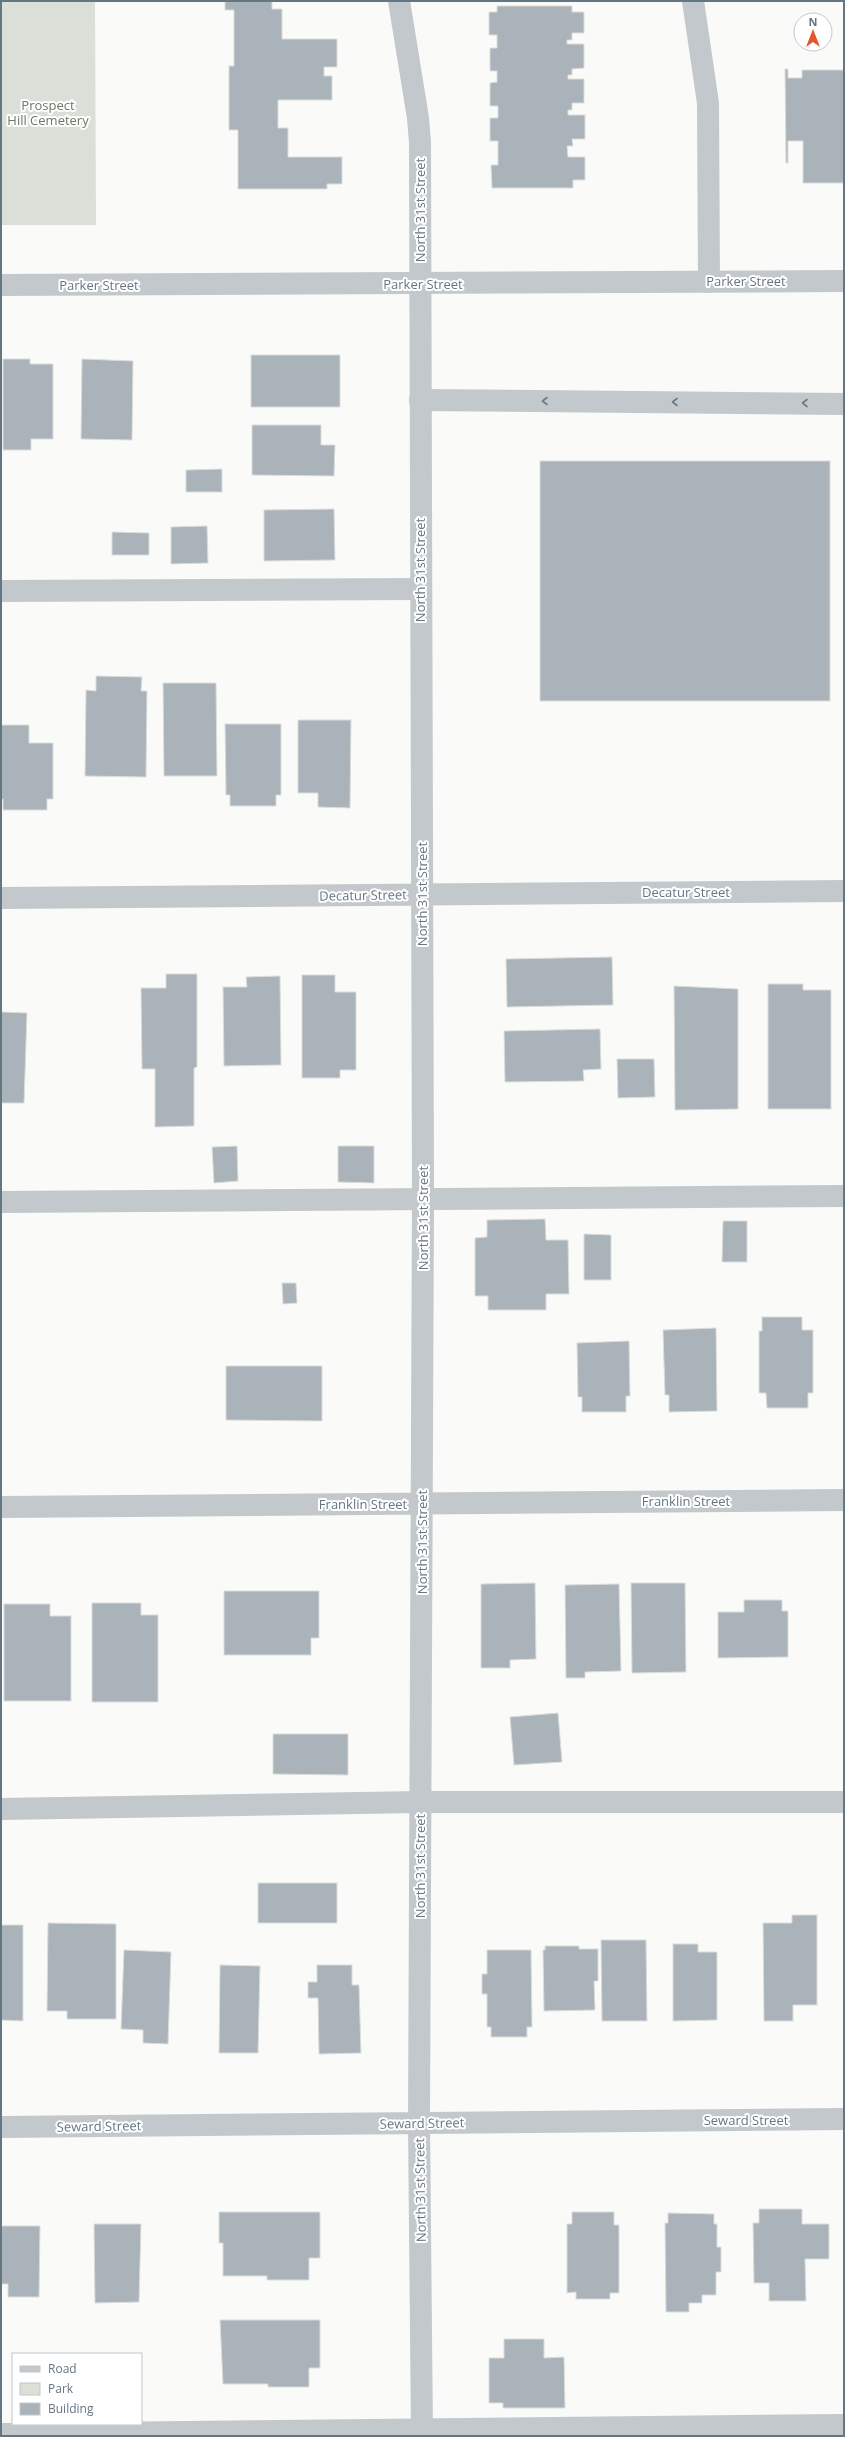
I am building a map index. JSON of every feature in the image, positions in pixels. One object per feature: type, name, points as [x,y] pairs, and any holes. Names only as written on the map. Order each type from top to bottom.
[{"type":"street","name":"North 31st Street","points":[[398,1],[419,129],[423,1198],[423,1504],[419,2122],[422,2433]]},
{"type":"street","points":[[692,1],[708,103],[710,282]]},
{"type":"street","name":"Parker Street","points":[[1,285],[844,281]]},
{"type":"street","points":[[420,400],[844,404]]},
{"type":"street","points":[[1,591],[420,589]]},
{"type":"street","name":"Decatur Street","points":[[1,898],[844,892]]},
{"type":"street","points":[[1,1202],[844,1196]]},
{"type":"street","name":"Franklin Street","points":[[1,1507],[844,1500]]},
{"type":"street","points":[[1,1809],[420,1802],[844,1802]]},
{"type":"street","name":"Seward Street","points":[[1,2127],[844,2119]]},
{"type":"street","points":[[1,2434],[422,2433],[844,2425]]},
{"type":"green space","name":"Prospect Hill Cemetery","points":[[1,1],[95,1],[96,225],[1,225]]},
{"type":"building","points":[[225,1],[272,1],[272,9],[282,9],[282,39],[337,39],[337,67],[324,67],[324,76],[332,76],[332,100],[278,100],[278,128],[288,128],[288,157],[342,157],[342,184],[327,184],[327,189],[238,189],[238,130],[229,130],[229,66],[234,66],[234,10],[225,10]]},
{"type":"building","points":[[497,6],[572,6],[572,12],[584,12],[584,33],[572,33],[572,40],[567,40],[567,44],[584,44],[584,68],[572,69],[572,75],[568,75],[568,79],[584,79],[584,103],[572,103],[572,110],[568,110],[568,115],[585,115],[585,139],[572,139],[573,146],[567,146],[568,157],[585,157],[585,180],[573,180],[573,188],[492,188],[491,165],[498,165],[498,141],[490,141],[490,118],[498,118],[498,106],[490,106],[490,83],[497,82],[497,71],[490,71],[490,48],[497,48],[497,35],[489,35],[489,12],[497,12]]},
{"type":"building","points":[[785,69],[788,69],[788,78],[802,78],[802,70],[844,70],[844,183],[803,183],[803,141],[788,141],[788,163],[786,163]]},
{"type":"building","points":[[251,355],[340,355],[340,407],[251,407]]},
{"type":"building","points":[[3,359],[30,359],[30,364],[53,364],[53,439],[31,439],[31,450],[3,450]]},
{"type":"building","points":[[82,359],[133,361],[132,440],[81,439]]},
{"type":"building","points":[[252,425],[321,425],[321,445],[335,445],[334,476],[252,475]]},
{"type":"building","points":[[540,461],[830,461],[830,701],[540,701]]},
{"type":"building","points":[[222,469],[222,492],[186,492],[186,470]]},
{"type":"building","points":[[334,509],[335,560],[264,561],[264,510]]},
{"type":"building","points":[[207,526],[208,563],[171,564],[171,527]]},
{"type":"building","points":[[112,532],[149,533],[149,555],[112,555]]},
{"type":"building","points":[[96,676],[142,677],[141,691],[147,691],[146,777],[85,776],[86,690],[96,691]]},
{"type":"building","points":[[163,683],[216,683],[217,776],[164,776]]},
{"type":"building","points":[[298,720],[351,720],[350,808],[318,807],[318,793],[298,793]]},
{"type":"building","points":[[225,724],[281,724],[281,795],[276,795],[276,806],[230,806],[230,795],[226,795]]},
{"type":"building","points":[[1,725],[29,725],[29,743],[53,743],[53,799],[47,799],[47,810],[3,810],[3,799],[1,799]]},
{"type":"building","points":[[612,957],[613,1005],[507,1007],[506,959]]},
{"type":"building","points":[[166,974],[197,974],[197,1067],[194,1068],[194,1126],[155,1127],[155,1069],[142,1069],[141,988],[166,988]]},
{"type":"building","points":[[302,975],[335,975],[335,992],[356,992],[356,1070],[340,1070],[340,1078],[302,1078]]},
{"type":"building","points":[[280,976],[281,1065],[224,1066],[223,987],[247,987],[246,977]]},
{"type":"building","points":[[768,984],[803,984],[803,990],[831,990],[831,1109],[768,1109]]},
{"type":"building","points":[[674,986],[738,989],[738,1109],[675,1110]]},
{"type":"building","points":[[1,1012],[27,1013],[24,1103],[1,1103]]},
{"type":"building","points":[[600,1029],[601,1069],[583,1070],[584,1081],[505,1082],[504,1031]]},
{"type":"building","points":[[617,1059],[654,1059],[655,1097],[618,1098]]},
{"type":"building","points":[[237,1146],[238,1181],[214,1183],[212,1147]]},
{"type":"building","points":[[338,1146],[374,1146],[374,1183],[338,1182]]},
{"type":"building","points":[[545,1219],[546,1240],[568,1240],[569,1294],[546,1294],[546,1310],[488,1310],[488,1296],[475,1296],[475,1238],[487,1237],[487,1220]]},
{"type":"building","points":[[723,1221],[747,1221],[747,1262],[722,1262]]},
{"type":"building","points":[[584,1234],[611,1235],[611,1280],[584,1280]]},
{"type":"building","points":[[282,1283],[296,1283],[297,1303],[283,1304]]},
{"type":"building","points":[[762,1317],[802,1317],[802,1330],[813,1330],[813,1393],[808,1393],[808,1408],[767,1408],[766,1393],[759,1393],[759,1331],[762,1331]]},
{"type":"building","points":[[716,1328],[717,1411],[669,1412],[669,1395],[665,1395],[663,1330]]},
{"type":"building","points":[[629,1341],[630,1396],[626,1396],[626,1412],[582,1412],[582,1397],[578,1397],[577,1343]]},
{"type":"building","points":[[226,1366],[322,1366],[322,1421],[226,1420]]},
{"type":"building","points":[[535,1583],[536,1659],[510,1660],[510,1668],[481,1668],[481,1584]]},
{"type":"building","points":[[631,1583],[685,1583],[686,1672],[632,1673]]},
{"type":"building","points":[[619,1584],[621,1671],[585,1672],[585,1678],[566,1678],[565,1585]]},
{"type":"building","points":[[224,1591],[319,1591],[319,1638],[311,1638],[311,1655],[224,1655]]},
{"type":"building","points":[[744,1600],[782,1600],[782,1611],[788,1611],[788,1657],[718,1658],[718,1612],[744,1612]]},
{"type":"building","points":[[92,1603],[141,1603],[141,1615],[158,1615],[158,1702],[92,1702]]},
{"type":"building","points":[[4,1604],[50,1604],[50,1616],[71,1616],[71,1701],[4,1701]]},
{"type":"building","points":[[558,1713],[562,1762],[514,1765],[510,1717]]},
{"type":"building","points":[[273,1734],[348,1734],[348,1775],[273,1774]]},
{"type":"building","points":[[258,1883],[337,1883],[337,1923],[258,1923]]},
{"type":"building","points":[[792,1915],[817,1915],[817,2005],[793,2005],[793,2021],[764,2021],[763,1923],[792,1923]]},
{"type":"building","points":[[48,1923],[116,1924],[116,2019],[67,2019],[67,2011],[47,2011]]},
{"type":"building","points":[[1,1925],[23,1925],[23,2021],[1,2020]]},
{"type":"building","points":[[601,1940],[646,1940],[647,2021],[602,2021]]},
{"type":"building","points":[[673,1944],[698,1944],[698,1952],[717,1952],[717,2020],[673,2021]]},
{"type":"building","points":[[545,1946],[579,1946],[579,1949],[598,1949],[598,1981],[594,1981],[595,2010],[544,2011],[543,1950],[545,1950]]},
{"type":"building","points":[[124,1950],[171,1952],[168,2044],[143,2043],[143,2030],[121,2029]]},
{"type":"building","points":[[487,1950],[531,1950],[532,2027],[527,2027],[527,2037],[491,2037],[491,2027],[487,2027],[487,1994],[482,1994],[482,1974],[487,1974]]},
{"type":"building","points":[[220,1965],[260,1966],[258,2053],[219,2053]]},
{"type":"building","points":[[317,1965],[352,1965],[352,1985],[359,1985],[361,2053],[319,2054],[318,1998],[308,1998],[308,1982],[317,1982]]},
{"type":"building","points":[[759,2209],[802,2209],[802,2224],[829,2224],[829,2259],[805,2259],[806,2301],[769,2301],[769,2283],[754,2283],[753,2223],[759,2223]]},
{"type":"building","points":[[219,2212],[320,2212],[320,2258],[309,2258],[309,2280],[267,2280],[267,2276],[223,2276],[223,2243],[219,2243]]},
{"type":"building","points":[[572,2212],[614,2212],[614,2225],[619,2225],[619,2293],[610,2293],[610,2299],[576,2299],[576,2292],[567,2293],[567,2224],[572,2224]]},
{"type":"building","points":[[668,2213],[714,2214],[714,2224],[717,2224],[717,2247],[721,2247],[721,2272],[716,2272],[716,2295],[702,2295],[702,2303],[689,2303],[689,2312],[666,2312],[665,2223],[668,2223]]},
{"type":"building","points":[[94,2224],[141,2224],[139,2302],[95,2303]]},
{"type":"building","points":[[1,2226],[40,2226],[39,2297],[8,2297],[8,2284],[1,2284]]},
{"type":"building","points":[[220,2320],[320,2320],[320,2368],[309,2368],[309,2387],[268,2387],[268,2384],[223,2384]]},
{"type":"building","points":[[504,2339],[544,2339],[544,2358],[564,2357],[565,2408],[503,2408],[503,2403],[489,2403],[489,2358],[504,2358]]}]
